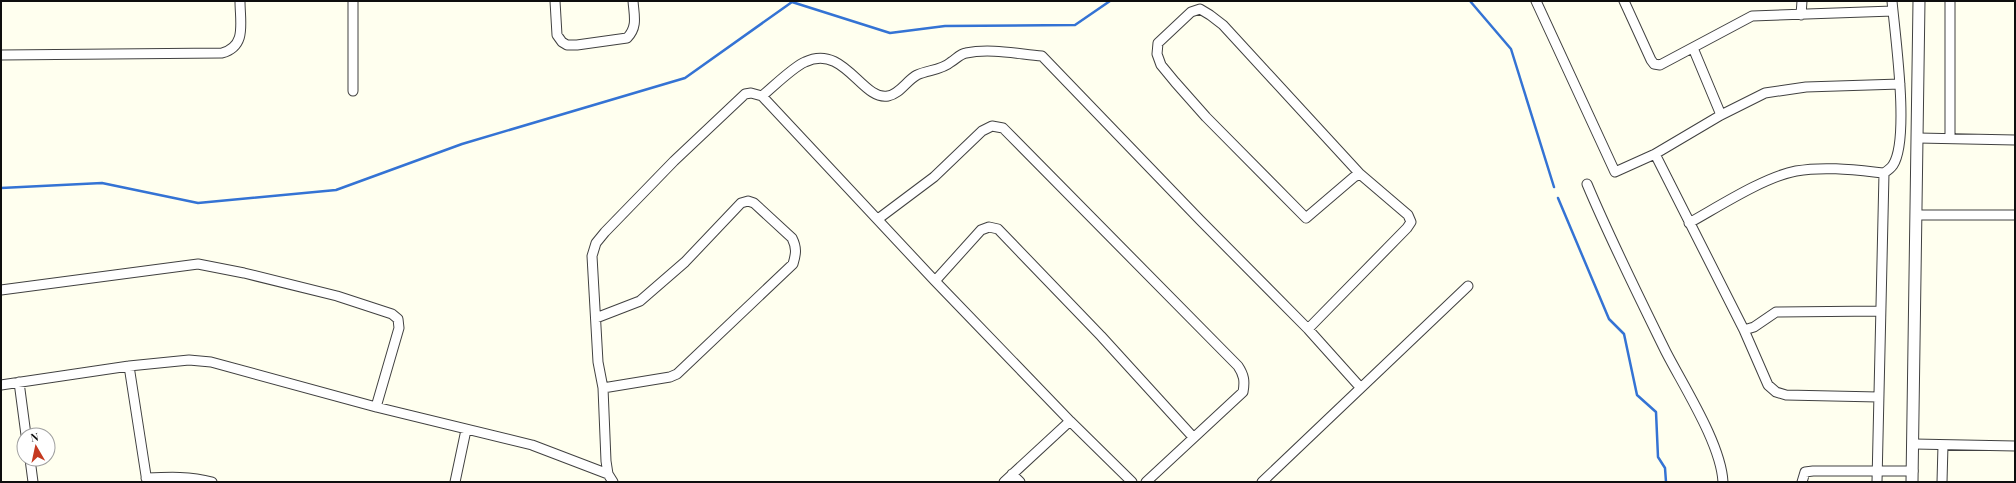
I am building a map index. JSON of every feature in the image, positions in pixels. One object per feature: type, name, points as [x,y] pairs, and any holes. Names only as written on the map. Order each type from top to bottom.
[{"type":"street","points":[[1,55],[222,53],[232,50],[238,45],[240,35],[240,1]]},
{"type":"street","points":[[353,1],[354,91]]},
{"type":"street","points":[[555,1],[557,35],[562,42],[567,45],[627,38],[635,26],[633,1]]},
{"type":"street","points":[[1536,1],[1615,172],[1655,154],[1721,114],[1765,93],[1806,87],[1900,84]]},
{"type":"street","points":[[1624,1],[1654,64],[1660,65],[1752,16],[1893,11]]},
{"type":"street","points":[[1801,15],[1802,1]]},
{"type":"street","points":[[1877,482],[1884,173],[1893,165],[1898,151],[1900,135],[1900,84],[1892,1]]},
{"type":"street","points":[[1802,482],[1805,472],[1813,470],[1877,470],[1913,477],[1919,1]]},
{"type":"street","points":[[1950,1],[1950,138]]},
{"type":"street","points":[[1308,329],[1407,228],[1411,222],[1408,215],[1403,208],[1360,174],[1223,25],[1210,15],[1200,9],[1191,12],[1158,43],[1157,54],[1162,65],[1180,88],[1211,122],[1306,218],[1354,177],[1360,174]]},
{"type":"street","points":[[1693,48],[1721,114]]},
{"type":"street","points":[[762,96],[804,62],[817,58],[826,58],[837,64],[852,74],[877,95],[884,97],[890,96],[916,75],[942,68],[965,53],[990,52],[1042,56],[1308,329],[1360,387]]},
{"type":"street","points":[[610,478],[606,461],[603,388],[598,362],[592,256],[596,244],[605,232],[674,161],[745,94],[751,93],[762,96],[935,281],[1070,421],[1132,482]]},
{"type":"street","points":[[878,219],[934,178],[982,131],[992,126],[1003,128],[1238,366],[1243,374],[1245,383],[1243,392],[1146,482]]},
{"type":"street","points":[[1918,138],[2015,140]]},
{"type":"street","points":[[1655,154],[1744,330],[1768,385],[1776,392],[1786,395],[1878,397]]},
{"type":"street","points":[[1689,223],[1773,178],[1796,171],[1854,170],[1884,173]]},
{"type":"street","points":[[1587,184],[1666,352],[1715,447],[1723,472],[1723,482]]},
{"type":"street","points":[[596,318],[640,301],[685,262],[741,204],[748,201],[754,204],[792,238],[796,246],[796,254],[793,264],[677,374],[670,377],[603,388]]},
{"type":"street","points":[[1916,215],[2015,215]]},
{"type":"street","points":[[935,281],[982,230],[989,227],[998,229],[1101,336],[1194,437]]},
{"type":"street","points":[[1,290],[198,264],[244,273],[337,296],[392,314],[398,319],[399,328],[376,407]]},
{"type":"street","points":[[1262,482],[1360,387],[1468,286]]},
{"type":"street","points":[[1744,330],[1754,327],[1776,312],[1880,311]]},
{"type":"street","points":[[1,385],[129,366],[189,360],[211,362],[376,407],[532,445],[610,478]]},
{"type":"street","points":[[129,366],[147,480],[179,476],[212,482]]},
{"type":"street","points":[[19,382],[25,427]]},
{"type":"street","points":[[1004,482],[1070,421]]},
{"type":"street","points":[[455,482],[466,430]]},
{"type":"street","points":[[1914,444],[2015,446]]},
{"type":"street","points":[[1942,482],[1943,445]]},
{"type":"street","points":[[31,467],[33,482]]},
{"type":"street","points":[[1012,474],[1020,482]]},
{"type":"waterway","points":[[1,188],[102,183],[198,203],[336,190],[462,144],[685,78],[792,2],[890,33],[945,26],[1075,25],[1110,1]]},
{"type":"waterway","points":[[1470,1],[1511,49],[1554,187]]},
{"type":"waterway","points":[[1558,198],[1609,319],[1624,334],[1637,395],[1656,412],[1658,457],[1665,468],[1666,482]]}]
